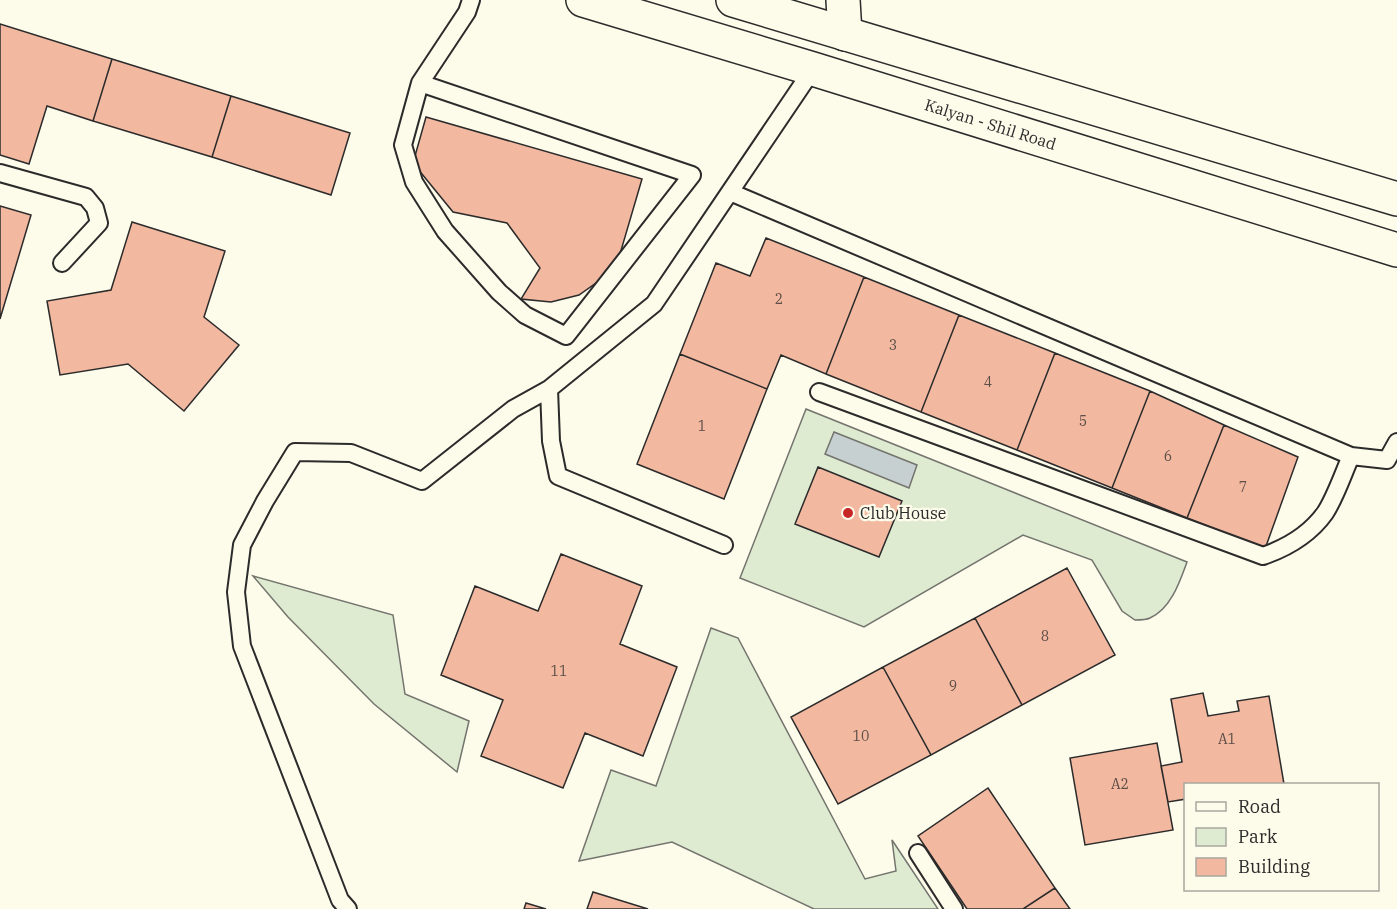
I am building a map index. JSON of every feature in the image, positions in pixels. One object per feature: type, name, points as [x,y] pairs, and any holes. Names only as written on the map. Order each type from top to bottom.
[{"type":"main road","name":"Kalyan - Shil Road","points":[[583,0],[1397,250]]},
{"type":"main road","points":[[733,0],[1397,199]]},
{"type":"main road","points":[[843,0],[845,34]]},
{"type":"lane","points":[[420,83],[692,175],[566,336],[525,315],[499,292],[446,231],[414,182],[403,145],[420,83],[466,12],[471,0]]},
{"type":"lane","points":[[348,909],[340,900],[242,646],[236,592],[242,545],[265,501],[295,452],[351,453],[422,481],[513,409],[549,389],[654,304],[813,69]]},
{"type":"lane","points":[[0,173],[86,197],[96,208],[99,223],[62,263]]},
{"type":"lane","points":[[730,192],[1351,456],[1387,460],[1397,442]]},
{"type":"lane","points":[[549,389],[551,441],[558,476],[724,545]]},
{"type":"lane","points":[[819,392],[1263,556],[1279,550],[1304,535],[1325,513],[1351,456]]},
{"type":"lane","points":[[918,853],[954,909]]},
{"type":"green space","points":[[806,409],[1187,562],[1178,586],[1164,608],[1157,614],[1147,619],[1135,620],[1122,611],[1092,560],[1023,535],[864,627],[740,578]]},
{"type":"green space","points":[[253,576],[393,615],[405,694],[469,721],[457,772],[374,704],[288,617]]},
{"type":"green space","points":[[711,628],[738,638],[865,879],[896,871],[892,840],[938,909],[814,909],[672,842],[579,861],[611,770],[656,786]]},
{"type":"shaded area","points":[[834,432],[917,465],[909,488],[825,454]]},
{"type":"building","points":[[0,24],[112,59],[93,121],[47,106],[29,164],[0,155]]},
{"type":"building","points":[[112,59],[231,96],[212,157],[93,121]]},
{"type":"building","points":[[231,96],[350,133],[331,195],[212,157]]},
{"type":"building","points":[[426,117],[642,179],[620,254],[603,278],[579,295],[551,302],[521,299],[540,268],[507,223],[453,212],[413,163]]},
{"type":"building","points":[[0,206],[31,215],[0,319]]},
{"type":"building","points":[[132,222],[225,251],[204,317],[239,345],[184,411],[128,364],[60,375],[47,301],[111,290]]},
{"type":"building","points":[[766,238],[864,277],[826,374],[781,355],[767,389],[680,354],[716,263],[750,276]]},
{"type":"building","points":[[864,277],[959,315],[921,412],[826,374]]},
{"type":"building","points":[[959,315],[1055,353],[1017,450],[921,412]]},
{"type":"building","points":[[1055,353],[1150,391],[1112,488],[1017,450]]},
{"type":"building","points":[[680,354],[767,389],[724,499],[637,464]]},
{"type":"building","points":[[1150,391],[1224,425],[1187,518],[1112,488]]},
{"type":"building","points":[[1224,425],[1298,457],[1265,549],[1187,518]]},
{"type":"building","name":"Club House","points":[[818,467],[902,501],[879,557],[795,524]]},
{"type":"building","points":[[561,554],[642,586],[620,644],[677,667],[643,756],[585,733],[563,788],[481,756],[503,700],[441,675],[475,586],[538,611]]},
{"type":"building","points":[[1067,568],[1115,655],[1022,705],[975,618]]},
{"type":"building","points":[[975,618],[1022,705],[931,755],[883,667]]},
{"type":"building","points":[[883,667],[931,755],[838,804],[791,717]]},
{"type":"building","points":[[1203,693],[1208,716],[1239,711],[1237,701],[1269,696],[1284,783],[1184,783],[1184,799],[1168,802],[1161,766],[1182,762],[1171,699]]},
{"type":"building","points":[[1157,743],[1173,830],[1085,845],[1070,758]]},
{"type":"building","points":[[988,788],[1055,888],[1023,909],[967,909],[918,836]]},
{"type":"building","points":[[1055,888],[1070,909],[1023,909]]},
{"type":"building","points":[[593,892],[648,909],[587,909]]},
{"type":"building","points":[[526,903],[546,909],[524,909]]},
{"type":"place","name":"Club House","points":[[848,513]]}]
